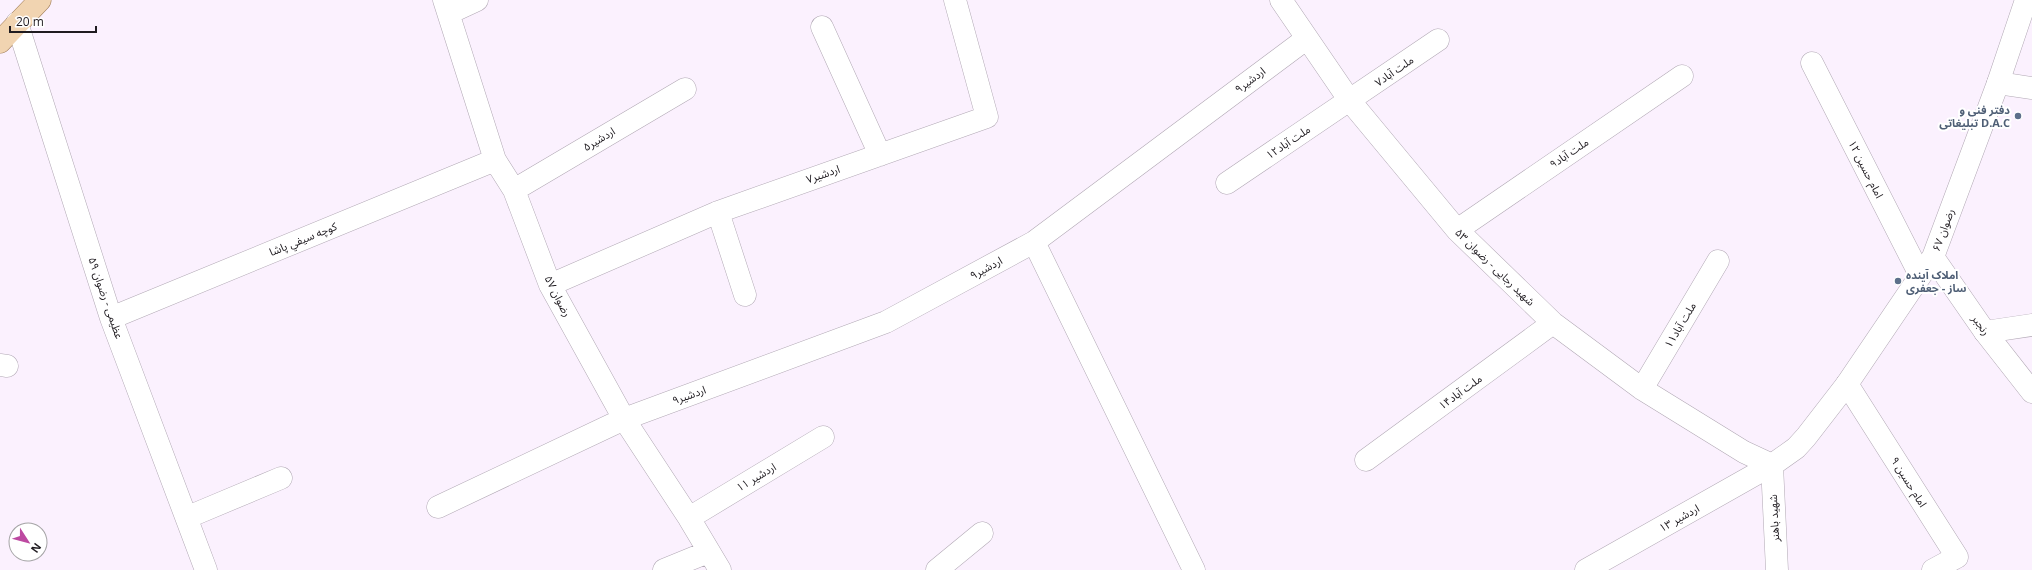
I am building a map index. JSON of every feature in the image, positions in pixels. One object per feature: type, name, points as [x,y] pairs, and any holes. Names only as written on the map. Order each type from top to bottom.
[{"type":"main road","points":[[0,42],[40,0]]},
{"type":"street","points":[[446,6],[477,0]]},
{"type":"street","name":"اردشیر۷","points":[[550,285],[718,212],[988,117],[955,0]]},
{"type":"street","name":"شهید رجایی - رضوان ۵۳","points":[[1281,0],[1306,39],[1350,101],[1457,230],[1553,323],[1642,389],[1744,452],[1772,465]]},
{"type":"street","name":"رضوان ۶۷","points":[[1772,465],[1796,448],[1847,384],[1933,257],[1998,83],[2026,0]]},
{"type":"street","name":"رضوان ۵۷","points":[[446,6],[495,160],[514,190],[550,285],[624,419],[689,518],[720,570]]},
{"type":"street","name":"عظیمی - رضوان ۵۹","points":[[17,23],[111,318],[188,517],[206,570]]},
{"type":"street","points":[[822,27],[880,155]]},
{"type":"street","name":"اردشیر۹","points":[[438,507],[624,419],[886,322],[1034,242],[1306,39]]},
{"type":"street","name":"ملت آباد۷","points":[[1350,101],[1438,40]]},
{"type":"street","name":"امام حسین ۱۲","points":[[1812,63],[1920,275]]},
{"type":"street","name":"ملت آباد۹","points":[[1457,230],[1682,76]]},
{"type":"street","points":[[1998,83],[2032,88]]},
{"type":"street","name":"اردشیر۵","points":[[514,190],[684,89]]},
{"type":"street","name":"ملت آباد۱۲","points":[[1227,184],[1350,101]]},
{"type":"street","name":"كوچه سيفي پاشا","points":[[111,318],[495,160]]},
{"type":"street","points":[[718,212],[745,295]]},
{"type":"street","points":[[1034,242],[1194,570]]},
{"type":"street","name":"رنجبر","points":[[1933,257],[1985,332],[2032,392]]},
{"type":"street","name":"ملت آباد۱۱","points":[[1642,389],[1718,261]]},
{"type":"street","name":"ملت آباد۱۴","points":[[1366,460],[1553,323]]},
{"type":"street","points":[[1985,332],[2032,325]]},
{"type":"street","name":"امام حسین ۹","points":[[1847,384],[1957,557],[1934,570]]},
{"type":"street","name":"اردشیر ۱۱","points":[[689,518],[823,437]]},
{"type":"street","name":"اردشیر ۱۳","points":[[1586,570],[1772,465]]},
{"type":"street","name":"شهید باهنر","points":[[1772,465],[1777,570]]},
{"type":"street","points":[[188,517],[281,478]]},
{"type":"street","points":[[937,570],[982,533]]},
{"type":"street","points":[[664,570],[708,552]]},
{"type":"place","name":"دفتر فنی و تبلیغاتی D.A.C","points":[[2018,116]]},
{"type":"place","name":"املاک آینده ساز - جعفری","points":[[1898,281]]}]
